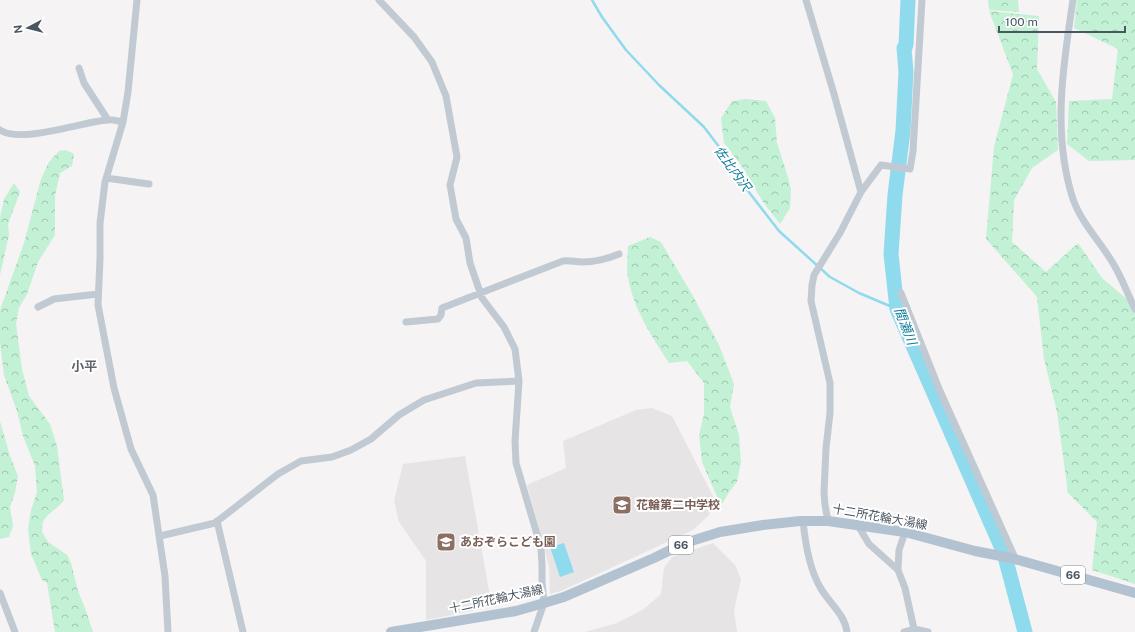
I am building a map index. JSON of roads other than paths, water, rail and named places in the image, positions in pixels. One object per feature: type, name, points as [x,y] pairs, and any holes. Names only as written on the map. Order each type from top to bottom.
[{"type":"main road","name":"十二所花輪大湯線","points":[[391,632],[516,611],[564,597],[632,568],[685,543],[720,532],[763,525],[803,521],[828,521],[857,524],[905,532],[1135,592]]},
{"type":"street","points":[[137,0],[132,38],[128,92],[123,122],[106,178],[100,223],[98,305],[114,388],[131,449],[153,495],[165,576],[168,632]]},
{"type":"street","points":[[379,0],[414,37],[432,62],[446,96],[457,157],[450,185],[456,219],[466,238],[470,263],[482,298],[504,327],[515,350],[519,381],[515,441],[516,463],[541,548],[544,603],[534,632]]},
{"type":"street","points":[[806,0],[861,192]]},
{"type":"street","points":[[828,521],[824,492],[826,448],[830,413],[830,383],[811,301],[814,275],[840,233],[861,192],[881,165],[910,169],[913,151],[922,0]]},
{"type":"street","points":[[1073,0],[1066,44],[1061,106],[1062,152],[1073,199],[1080,216],[1112,261],[1135,309]]},
{"type":"street","points":[[79,68],[84,83],[108,120]]},
{"type":"street","points":[[0,130],[14,135],[28,134],[108,120],[123,122]]},
{"type":"street","points":[[106,178],[149,184]]},
{"type":"street","points":[[406,322],[438,319],[441,315],[442,308],[563,261],[571,260],[581,262],[607,259],[619,254]]},
{"type":"street","points":[[38,307],[54,299],[98,294]]},
{"type":"street","points":[[901,294],[940,391],[1013,559]]},
{"type":"street","points":[[160,536],[215,523],[278,474],[301,461],[332,457],[351,450],[371,439],[400,415],[424,400],[476,382],[519,381]]},
{"type":"street","points":[[217,520],[243,632]]},
{"type":"street","points":[[803,521],[805,538],[811,563],[819,587],[836,608],[847,627],[847,632]]},
{"type":"street","points":[[857,524],[869,544],[898,570]]},
{"type":"street","points":[[905,532],[899,550],[898,570],[905,588],[914,630]]},
{"type":"street","points":[[0,593],[15,632]]},
{"type":"street","points":[[904,632],[914,630],[928,632]]},
{"type":"water","points":[[564,543],[574,572],[560,577],[550,547]]},
{"type":"waterway","name":"佐比内沢","points":[[592,0],[602,17],[626,50],[659,85],[704,127],[726,156],[745,187],[779,231],[830,277],[859,293],[897,309]]},
{"type":"waterway","name":"間瀬川","points":[[908,0],[906,45],[904,48],[906,72],[903,131],[895,195],[891,254],[897,309],[1004,553],[1025,632]]},
{"type":"place","name":"花輪第二中学校","points":[[622,505]]},
{"type":"place","name":"あおぞらこども園","points":[[446,542]]},
{"type":"district","name":"小平","points":[[84,366]]}]
